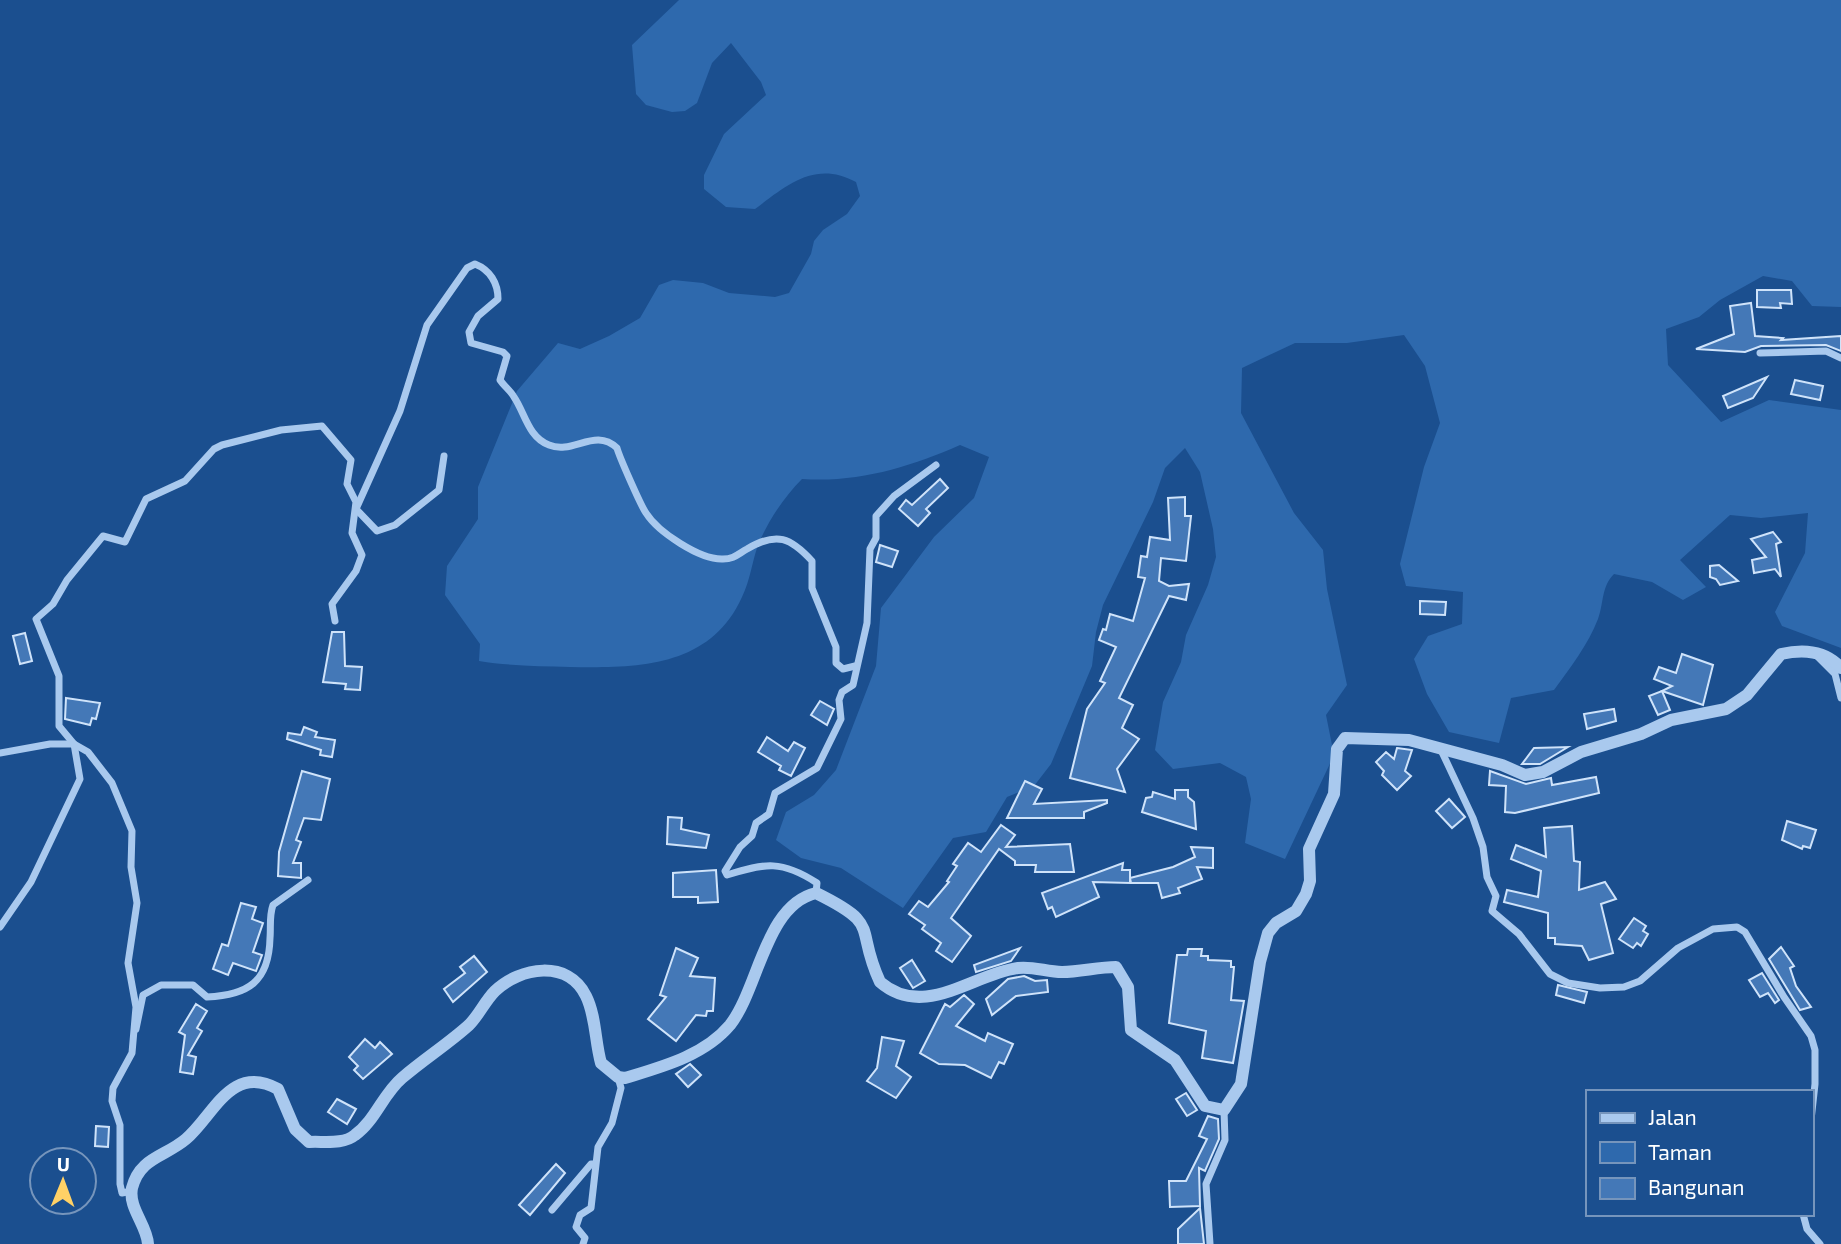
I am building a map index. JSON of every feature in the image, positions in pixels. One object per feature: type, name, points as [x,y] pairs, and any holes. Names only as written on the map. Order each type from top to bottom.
[{"type":"street","points":[[356,509],[400,411],[427,325],[467,268],[475,264],[485,268],[498,287],[498,299],[478,316],[469,332],[471,343],[503,352],[507,356],[500,380],[514,395],[532,430],[548,445],[597,439],[612,443],[617,448],[646,514],[698,554],[723,559],[735,558],[769,539],[782,538],[796,543],[812,561],[812,588],[836,648],[836,663],[843,669],[856,666]]},
{"type":"street","points":[[1760,353],[1826,352],[1841,358]]},
{"type":"street","points":[[132,1191],[122,1193],[120,1184],[120,1125],[112,1101],[114,1082],[132,1053],[135,1032],[136,1007],[128,963],[137,903],[131,867],[132,831],[112,783],[88,752],[74,744],[58,726],[59,676],[36,619],[53,604],[67,580],[103,536],[125,542],[146,499],[185,481],[214,449],[281,430],[317,425],[349,456],[347,484],[355,497],[356,509],[352,533],[362,561],[331,604],[335,621]]},
{"type":"street","points":[[356,509],[377,531],[395,525],[439,490],[444,456]]},
{"type":"street","points":[[816,893],[817,883],[792,867],[770,864],[727,874],[725,871],[740,848],[752,836],[757,823],[769,814],[775,793],[817,768],[835,737],[841,719],[839,700],[842,692],[853,685],[867,623],[870,549],[876,538],[876,516],[894,496],[936,466]]},
{"type":"street","points":[[1814,652],[1835,674],[1841,698]]},
{"type":"street","points":[[1210,1244],[1210,1207],[1206,1184],[1225,1140],[1224,1110],[1241,1084],[1260,962],[1268,933],[1276,923],[1296,911],[1307,894],[1310,881],[1309,849],[1334,794],[1337,749],[1345,737],[1409,740],[1502,765],[1525,775],[1543,772],[1581,752],[1641,734],[1671,720],[1726,709],[1747,695],[1780,654],[1814,652],[1834,660],[1841,668]]},
{"type":"street","points":[[0,753],[50,744],[74,744]]},
{"type":"street","points":[[0,927],[31,882],[80,779],[74,744]]},
{"type":"street","points":[[1441,749],[1483,847],[1487,877],[1496,896],[1492,911],[1510,924],[1540,963],[1557,978],[1583,986],[1624,986],[1650,974],[1664,957],[1713,929],[1727,926],[1745,932],[1784,997],[1811,1035],[1815,1073],[1813,1096]]},
{"type":"street","points":[[135,1032],[141,1019],[143,995],[161,985],[193,985],[207,997],[237,995],[248,989],[262,975],[267,963],[273,905],[308,880]]},
{"type":"street","points":[[148,1244],[133,1204],[132,1191],[137,1176],[148,1161],[185,1140],[218,1101],[246,1082],[258,1080],[278,1089],[295,1129],[309,1142],[349,1139],[357,1135],[402,1078],[432,1058],[472,1022],[498,989],[508,980],[536,970],[563,974],[584,991],[591,1009],[601,1063],[618,1077],[625,1078],[670,1064],[695,1052],[729,1026],[751,989],[767,943],[784,915],[796,902],[816,893]]},
{"type":"street","points":[[816,893],[859,917],[866,927],[880,982],[899,995],[930,996],[960,990],[1018,968],[1062,972],[1116,967],[1128,987],[1131,1030],[1175,1060],[1205,1106],[1224,1110]]},
{"type":"street","points":[[583,1244],[585,1238],[576,1227],[580,1216],[591,1209],[598,1147],[609,1131],[618,1101],[621,1088],[618,1077]]},
{"type":"street","points":[[552,1210],[591,1164],[596,1164]]},
{"type":"street","points":[[1803,1216],[1807,1229],[1820,1244]]},
{"type":"green space","points":[[679,0],[1841,0],[1841,307],[1812,306],[1792,281],[1763,276],[1720,300],[1699,317],[1666,329],[1668,365],[1721,422],[1769,400],[1841,410],[1841,648],[1782,626],[1775,612],[1805,553],[1808,513],[1761,518],[1730,515],[1680,560],[1706,587],[1683,600],[1652,582],[1614,574],[1605,590],[1594,629],[1572,665],[1554,690],[1511,698],[1499,743],[1449,732],[1427,694],[1414,659],[1428,636],[1462,624],[1463,592],[1406,586],[1400,564],[1424,467],[1440,423],[1425,366],[1404,335],[1347,343],[1295,343],[1242,368],[1241,413],[1294,513],[1323,550],[1327,589],[1347,685],[1326,715],[1334,755],[1285,859],[1245,843],[1251,799],[1246,777],[1220,763],[1173,769],[1155,750],[1163,702],[1181,662],[1186,635],[1208,585],[1216,557],[1213,529],[1200,472],[1185,448],[1165,468],[1153,502],[1103,605],[1092,666],[1051,764],[1034,786],[1007,797],[986,832],[953,838],[903,908],[841,868],[801,858],[776,840],[786,812],[814,795],[836,770],[876,666],[881,608],[934,537],[974,498],[989,457],[960,445],[883,472],[823,480],[802,479],[783,501],[767,527],[758,545],[745,591],[728,620],[711,638],[691,651],[669,659],[645,664],[595,667],[525,666],[479,661],[480,644],[445,595],[447,566],[478,519],[478,487],[517,391],[558,343],[580,349],[609,336],[640,318],[659,285],[673,280],[703,283],[729,293],[775,297],[789,293],[811,254],[814,241],[823,230],[847,214],[860,196],[856,182],[827,174],[802,178],[755,209],[726,207],[704,189],[704,175],[724,134],[766,95],[761,82],[731,43],[712,63],[697,103],[685,111],[672,112],[646,105],[636,94],[632,45]]},
{"type":"building","points":[[1757,290],[1791,290],[1792,304],[1780,303],[1781,308],[1757,307]]},
{"type":"building","points":[[1751,303],[1755,336],[1783,338],[1781,340],[1841,336],[1841,351],[1826,345],[1761,346],[1745,352],[1696,349],[1734,334],[1730,306]]},
{"type":"building","points":[[1767,377],[1753,398],[1728,408],[1723,396]]},
{"type":"building","points":[[1795,380],[1823,386],[1820,400],[1791,394]]},
{"type":"building","points":[[940,479],[948,488],[926,509],[930,513],[918,526],[899,509],[906,500],[912,505]]},
{"type":"building","points":[[1185,497],[1185,516],[1191,516],[1186,561],[1161,558],[1159,581],[1169,586],[1189,584],[1186,600],[1169,596],[1119,698],[1133,705],[1122,728],[1139,739],[1117,769],[1125,792],[1070,778],[1087,709],[1105,683],[1100,681],[1116,647],[1099,640],[1103,629],[1106,630],[1110,614],[1133,621],[1145,578],[1138,577],[1141,556],[1147,557],[1150,537],[1170,540],[1168,498]]},
{"type":"building","points":[[1773,532],[1781,542],[1776,544],[1781,577],[1775,569],[1754,573],[1752,560],[1766,557],[1751,539]]},
{"type":"building","points":[[880,545],[898,551],[892,567],[876,562]]},
{"type":"building","points":[[1719,565],[1738,581],[1720,585],[1716,579],[1710,577],[1710,566]]},
{"type":"building","points":[[1420,601],[1446,602],[1445,615],[1420,614]]},
{"type":"building","points":[[332,632],[344,632],[345,666],[362,667],[360,690],[345,689],[346,684],[323,682]]},
{"type":"building","points":[[25,633],[32,661],[20,664],[13,636]]},
{"type":"building","points":[[1682,654],[1713,665],[1703,705],[1662,691],[1672,686],[1654,679],[1659,667],[1676,673]]},
{"type":"building","points":[[1662,691],[1670,710],[1658,715],[1649,696]]},
{"type":"building","points":[[66,698],[100,703],[96,719],[92,718],[90,725],[65,719]]},
{"type":"building","points":[[820,701],[834,709],[827,725],[811,715]]},
{"type":"building","points":[[1614,709],[1616,721],[1587,729],[1584,714]]},
{"type":"building","points":[[304,727],[317,732],[315,737],[335,740],[332,757],[320,755],[321,750],[287,739],[288,733],[301,735]]},
{"type":"building","points":[[767,737],[788,751],[794,742],[805,748],[791,776],[779,770],[781,766],[758,752]]},
{"type":"building","points":[[1568,747],[1540,764],[1522,764],[1534,748]]},
{"type":"building","points":[[1397,748],[1412,750],[1405,771],[1411,776],[1397,790],[1382,775],[1384,771],[1376,762],[1386,752],[1394,759]]},
{"type":"building","points":[[302,771],[330,779],[321,820],[304,818],[296,840],[301,842],[293,863],[301,863],[301,878],[278,876],[279,852]]},
{"type":"building","points":[[1490,771],[1526,784],[1551,778],[1552,785],[1596,777],[1599,793],[1515,813],[1505,812],[1506,786],[1489,785]]},
{"type":"building","points":[[1025,781],[1042,789],[1034,804],[1107,800],[1107,803],[1084,812],[1084,818],[1007,818]]},
{"type":"building","points":[[1175,790],[1188,790],[1188,797],[1194,802],[1196,829],[1142,812],[1146,798],[1152,797],[1153,792],[1175,799]]},
{"type":"building","points":[[1449,799],[1465,817],[1452,828],[1436,811]]},
{"type":"building","points":[[668,817],[682,818],[681,829],[709,835],[706,848],[667,844]]},
{"type":"building","points":[[1787,821],[1816,830],[1810,848],[1803,846],[1802,849],[1782,840]]},
{"type":"building","points":[[1001,825],[1015,835],[1006,847],[1070,844],[1074,872],[1035,872],[1036,865],[1015,865],[1015,861],[999,849],[951,918],[971,936],[952,962],[936,951],[941,943],[922,929],[925,925],[909,914],[919,901],[928,907],[949,882],[947,881],[957,866],[953,864],[968,843],[981,852]]},
{"type":"building","points":[[1572,826],[1574,861],[1580,862],[1579,890],[1605,882],[1616,899],[1601,904],[1613,953],[1589,960],[1582,946],[1555,944],[1555,938],[1548,938],[1548,913],[1504,902],[1507,890],[1538,897],[1541,871],[1511,859],[1516,845],[1546,857],[1544,828]]},
{"type":"building","points":[[1191,847],[1213,848],[1213,868],[1197,867],[1202,879],[1178,888],[1180,893],[1162,898],[1158,883],[1131,883],[1130,878],[1173,867],[1195,857]]},
{"type":"building","points":[[1123,863],[1122,870],[1130,870],[1130,883],[1093,882],[1099,897],[1056,917],[1052,907],[1048,909],[1042,893]]},
{"type":"building","points":[[716,870],[718,902],[698,903],[698,897],[673,897],[673,873]]},
{"type":"building","points":[[241,903],[256,907],[252,919],[263,923],[253,952],[262,955],[256,971],[233,963],[228,975],[213,969],[222,944],[228,946]]},
{"type":"building","points":[[1634,918],[1646,926],[1643,931],[1648,934],[1641,946],[1637,943],[1633,948],[1619,939]]},
{"type":"building","points":[[1781,947],[1794,966],[1790,968],[1796,986],[1811,1007],[1800,1010],[1769,959]]},
{"type":"building","points":[[676,948],[698,958],[690,976],[715,978],[713,1011],[707,1011],[706,1016],[696,1015],[676,1041],[648,1019],[666,997],[660,995]]},
{"type":"building","points":[[1020,948],[1011,961],[976,972],[974,965]]},
{"type":"building","points":[[1188,949],[1202,949],[1201,956],[1208,956],[1208,960],[1231,961],[1231,967],[1234,967],[1231,1000],[1244,1001],[1233,1063],[1202,1058],[1206,1031],[1169,1023],[1177,955],[1187,955]]},
{"type":"building","points":[[474,956],[487,972],[453,1002],[444,989],[465,973],[460,967]]},
{"type":"building","points":[[912,960],[925,981],[913,988],[900,968]]},
{"type":"building","points":[[1762,973],[1779,1000],[1775,1003],[1768,993],[1760,997],[1749,980]]},
{"type":"building","points":[[1024,976],[1035,981],[1047,980],[1048,992],[1016,996],[992,1015],[986,999],[1008,979]]},
{"type":"building","points":[[1558,985],[1587,992],[1584,1003],[1556,995]]},
{"type":"building","points":[[964,995],[974,1004],[956,1026],[985,1041],[988,1033],[1013,1044],[1004,1064],[999,1062],[991,1078],[965,1065],[939,1064],[920,1053],[945,1004],[950,1007]]},
{"type":"building","points":[[196,1004],[207,1011],[197,1028],[202,1031],[188,1055],[196,1057],[193,1074],[180,1072],[185,1035],[179,1032]]},
{"type":"building","points":[[882,1037],[904,1041],[896,1066],[911,1077],[896,1098],[867,1081],[877,1068]]},
{"type":"building","points":[[365,1039],[375,1048],[380,1042],[392,1054],[363,1079],[354,1070],[358,1066],[349,1057]]},
{"type":"building","points":[[690,1064],[701,1075],[688,1087],[676,1074]]},
{"type":"building","points":[[1186,1093],[1197,1110],[1187,1116],[1176,1099]]},
{"type":"building","points":[[337,1099],[356,1109],[347,1124],[328,1112]]},
{"type":"building","points":[[1208,1116],[1218,1119],[1219,1139],[1205,1171],[1199,1168],[1200,1206],[1170,1207],[1169,1181],[1186,1181],[1207,1139],[1199,1136]]},
{"type":"building","points":[[96,1126],[109,1127],[108,1147],[95,1146]]},
{"type":"building","points":[[556,1164],[565,1173],[530,1215],[519,1205]]},
{"type":"building","points":[[1200,1208],[1204,1244],[1178,1244],[1178,1229]]}]
